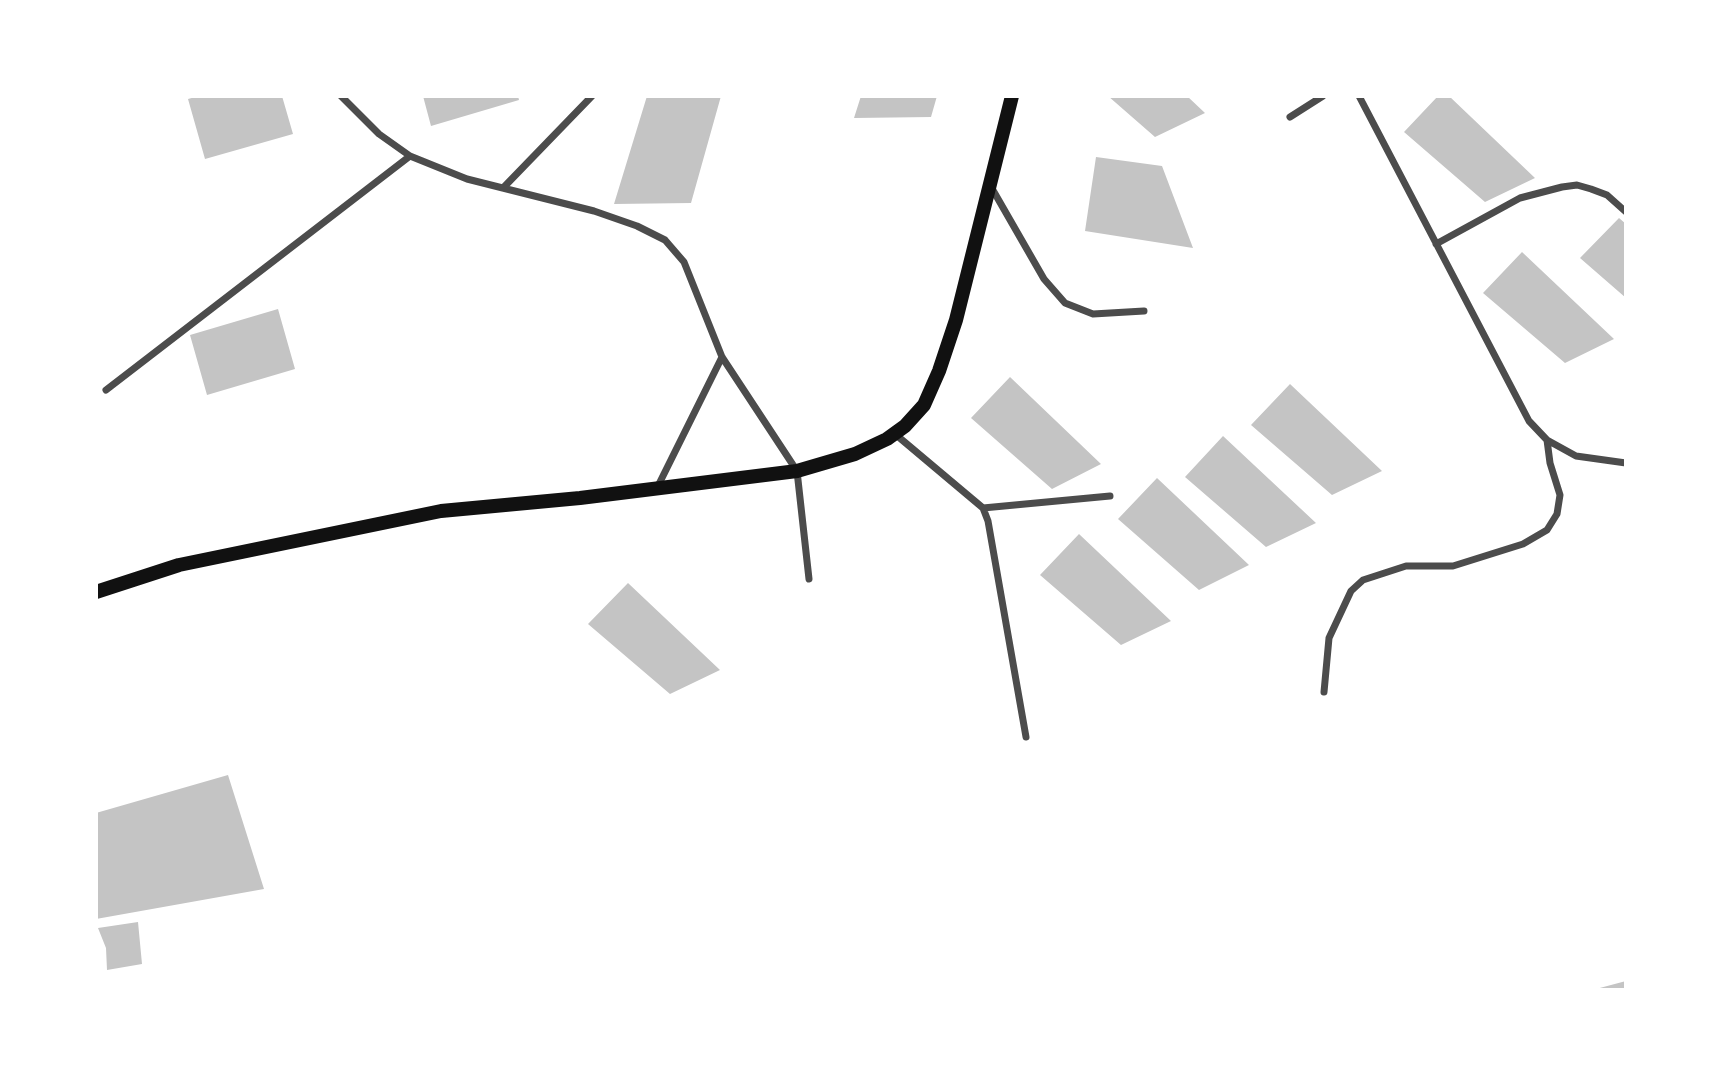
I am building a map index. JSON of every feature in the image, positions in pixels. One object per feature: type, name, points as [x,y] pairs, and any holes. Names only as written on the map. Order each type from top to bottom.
[{"type":"main road","points":[[96,592],[179,565],[441,510],[657,489],[797,471],[855,454],[895,434],[924,405],[939,371],[956,320],[1012,96]]},
{"type":"street","points":[[341,96],[379,134],[410,156],[467,179],[594,211],[637,226],[665,240],[684,262],[722,357],[797,471],[809,579]]},
{"type":"street","points":[[503,188],[592,96]]},
{"type":"street","points":[[1290,117],[1323,96]]},
{"type":"street","points":[[1359,96],[1529,421],[1548,440],[1576,456],[1626,463]]},
{"type":"street","points":[[106,390],[410,156]]},
{"type":"street","points":[[990,184],[1044,279],[1065,303],[1093,314],[1144,311]]},
{"type":"street","points":[[1436,244],[1520,198],[1562,187],[1577,185],[1599,192],[1626,212]]},
{"type":"street","points":[[657,489],[722,357]]},
{"type":"street","points":[[895,434],[983,508],[989,521],[1026,737]]},
{"type":"street","points":[[1324,692],[1329,638],[1351,592],[1363,580],[1406,566],[1453,566],[1523,544],[1547,530],[1557,514],[1560,495],[1550,463],[1548,440]]},
{"type":"street","points":[[983,508],[1110,496]]},
{"type":"building","points":[[199,96],[282,96],[293,134],[205,159],[188,99]]},
{"type":"building","points":[[423,96],[518,96],[519,100],[431,126]]},
{"type":"building","points":[[647,96],[721,96],[691,203],[614,204]]},
{"type":"building","points":[[861,96],[937,96],[931,117],[854,118]]},
{"type":"building","points":[[1108,96],[1187,96],[1205,113],[1155,137]]},
{"type":"building","points":[[1438,96],[1449,96],[1535,178],[1485,202],[1404,132]]},
{"type":"building","points":[[1096,157],[1162,166],[1193,248],[1085,231]]},
{"type":"building","points":[[1619,218],[1626,224],[1626,298],[1580,258]]},
{"type":"building","points":[[1522,252],[1614,339],[1565,363],[1483,293]]},
{"type":"building","points":[[278,309],[295,369],[207,395],[190,335]]},
{"type":"building","points":[[1010,377],[1101,464],[1052,489],[971,418]]},
{"type":"building","points":[[1290,384],[1382,471],[1332,495],[1251,425]]},
{"type":"building","points":[[1223,436],[1316,523],[1266,547],[1185,477]]},
{"type":"building","points":[[1157,478],[1249,565],[1199,590],[1118,519]]},
{"type":"building","points":[[1079,534],[1171,621],[1121,645],[1040,575]]},
{"type":"building","points":[[628,583],[720,670],[670,694],[588,624]]},
{"type":"building","points":[[228,775],[264,889],[96,919],[96,813]]},
{"type":"building","points":[[138,922],[142,964],[107,970],[106,948],[98,928]]},
{"type":"building","points":[[1626,981],[1626,990],[1596,990],[1596,989]]}]
